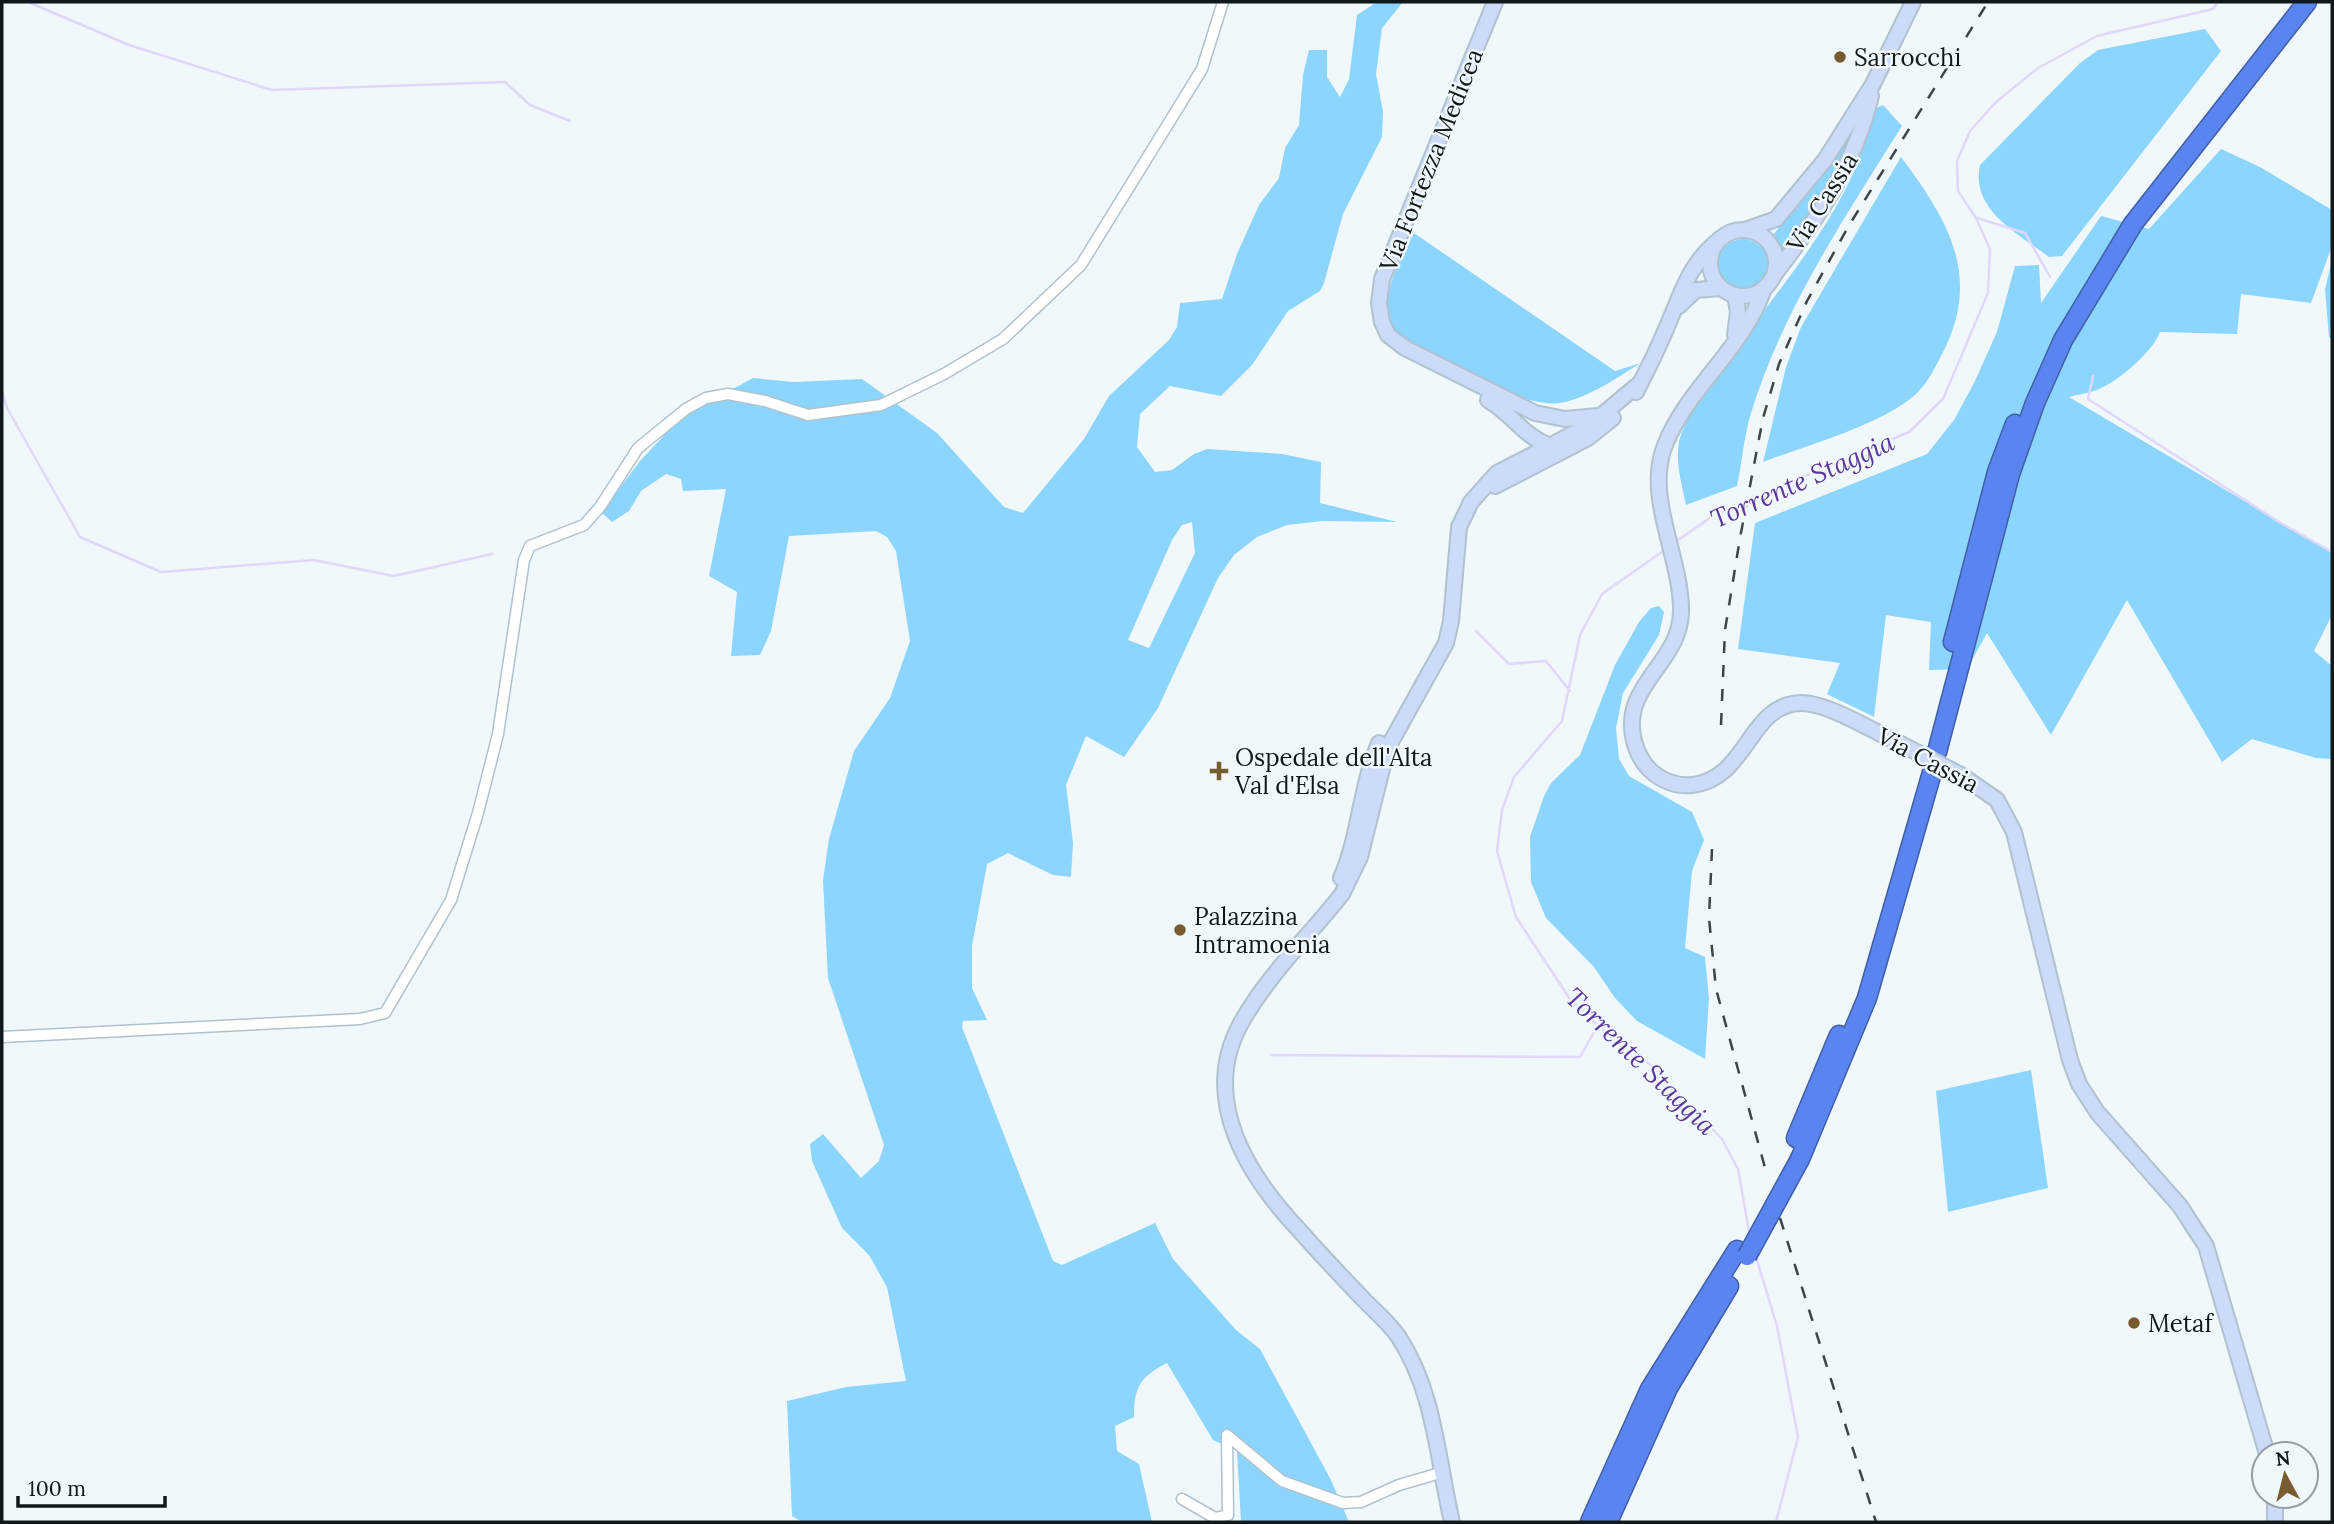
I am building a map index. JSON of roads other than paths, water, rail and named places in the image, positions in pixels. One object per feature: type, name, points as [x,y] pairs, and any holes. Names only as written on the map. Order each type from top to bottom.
[{"type":"highway","points":[[1930,758],[1997,472],[2053,337],[2124,219],[2293,2]]},
{"type":"highway","points":[[1608,1522],[1668,1388],[1795,1156],[1867,998],[1930,758],[2010,474],[2035,403],[2063,340],[2133,224],[2307,2]]},
{"type":"highway","points":[[1590,1522],[1650,1389],[1742,1253]]},
{"type":"main road","name":"Via Fortezza Medicea","points":[[1388,335],[1379,308],[1382,279],[1496,2]]},
{"type":"main road","name":"Via Cassia","points":[[1720,239],[1765,225],[1780,215],[1834,147],[1873,84],[1913,2]]},
{"type":"main road","name":"Via Cassia","points":[[1873,84],[1847,168],[1800,242],[1764,288],[1760,300],[1734,341],[1685,407],[1665,443],[1660,462],[1664,508],[1679,591],[1681,618],[1673,644],[1638,694],[1631,716],[1636,749],[1642,763],[1654,775],[1672,784],[1704,783],[1728,770],[1772,712],[1786,705],[1802,703],[1825,708],[1899,743],[1961,775],[1997,800],[2014,832],[2078,1084],[2100,1117],[2180,1206],[2206,1246],[2263,1440]]},
{"type":"main road","name":"Via Cassia","points":[[1745,230],[1764,237],[1771,245],[1776,265],[1774,275]]},
{"type":"main road","points":[[1720,239],[1710,258],[1710,269],[1721,288]]},
{"type":"main road","points":[[1458,545],[1475,510],[1494,487],[1600,430],[1620,411],[1639,384],[1688,274],[1699,258],[1720,239]]},
{"type":"main road","points":[[1673,312],[1693,291],[1721,288],[1735,295],[1755,294],[1764,288]]},
{"type":"main road","points":[[1734,341],[1738,319],[1735,295]]},
{"type":"main road","points":[[1388,335],[1416,354],[1535,413],[1565,419],[1603,415]]},
{"type":"main road","points":[[1388,335],[1405,355],[1501,408],[1522,432],[1549,446],[1557,448],[1600,430]]},
{"type":"main road","points":[[1452,1522],[1440,1473],[1431,1411],[1421,1375],[1396,1333],[1266,1192],[1250,1170],[1230,1122],[1225,1085],[1235,1036],[1255,1001],[1342,894],[1357,865],[1383,759],[1444,648],[1451,621],[1451,598],[1461,522],[1477,493],[1497,473],[1603,415],[1639,384]]},
{"type":"main road","points":[[1520,460],[1522,432]]},
{"type":"main road","points":[[1311,930],[1348,863],[1373,760],[1434,646],[1451,598]]},
{"type":"street","points":[[2,1037],[360,1019],[385,1013],[451,900],[478,813],[498,734],[524,560],[530,546],[584,525],[600,507],[638,448],[686,409],[706,398],[728,394],[765,401],[808,415],[881,405],[944,374],[1003,339],[1081,265],[1202,69],[1223,2]]},
{"type":"street","points":[[1182,1499],[1215,1518],[1228,1515],[1227,1435],[1282,1480],[1342,1503],[1361,1502],[1399,1485],[1440,1473]]},
{"type":"waterway","points":[[28,2],[129,45],[272,90],[505,82],[530,105],[570,121]]},
{"type":"waterway","name":"Torrente Staggia","points":[[1674,543],[1714,515],[1909,432],[1943,399],[1988,293],[1990,249],[1976,218],[1958,191],[1957,161],[1970,131],[1996,102],[2038,68],[2097,36],[2213,9],[2218,2]]},
{"type":"waterway","points":[[1977,218],[2025,233],[2050,277]]},
{"type":"waterway","points":[[2093,376],[2088,399],[2279,522],[2332,552]]},
{"type":"waterway","points":[[2,391],[7,408],[80,537],[161,572],[314,560],[394,576],[492,554]]},
{"type":"waterway","name":"Torrente Staggia","points":[[1666,549],[1602,594],[1580,635],[1562,721],[1514,777],[1502,810],[1497,851],[1516,917],[1570,999],[1598,1026],[1652,1066],[1722,1139],[1738,1169],[1750,1237]]},
{"type":"waterway","points":[[1476,631],[1509,664],[1546,661],[1570,691]]},
{"type":"waterway","points":[[1271,1055],[1580,1057],[1597,1027]]},
{"type":"waterway","name":"Torrente Staggia","points":[[1756,1257],[1777,1326],[1798,1437],[1776,1522]]},
{"type":"railway","points":[[1721,725],[1725,630],[1763,418],[1779,364],[1807,301],[1848,227],[1988,2]]},
{"type":"railway","points":[[1712,849],[1709,918],[1716,989],[1767,1175]]},
{"type":"railway","points":[[1780,1218],[1876,1522]]},
{"type":"place","name":"Sarrocchi","points":[[1840,57]]},
{"type":"place","name":"Ospedale dell'Alta Val d'Elsa","points":[[1219,771]]},
{"type":"place","name":"Palazzina Intramoenia","points":[[1180,930]]},
{"type":"place","name":"Metaf","points":[[2134,1323]]}]
